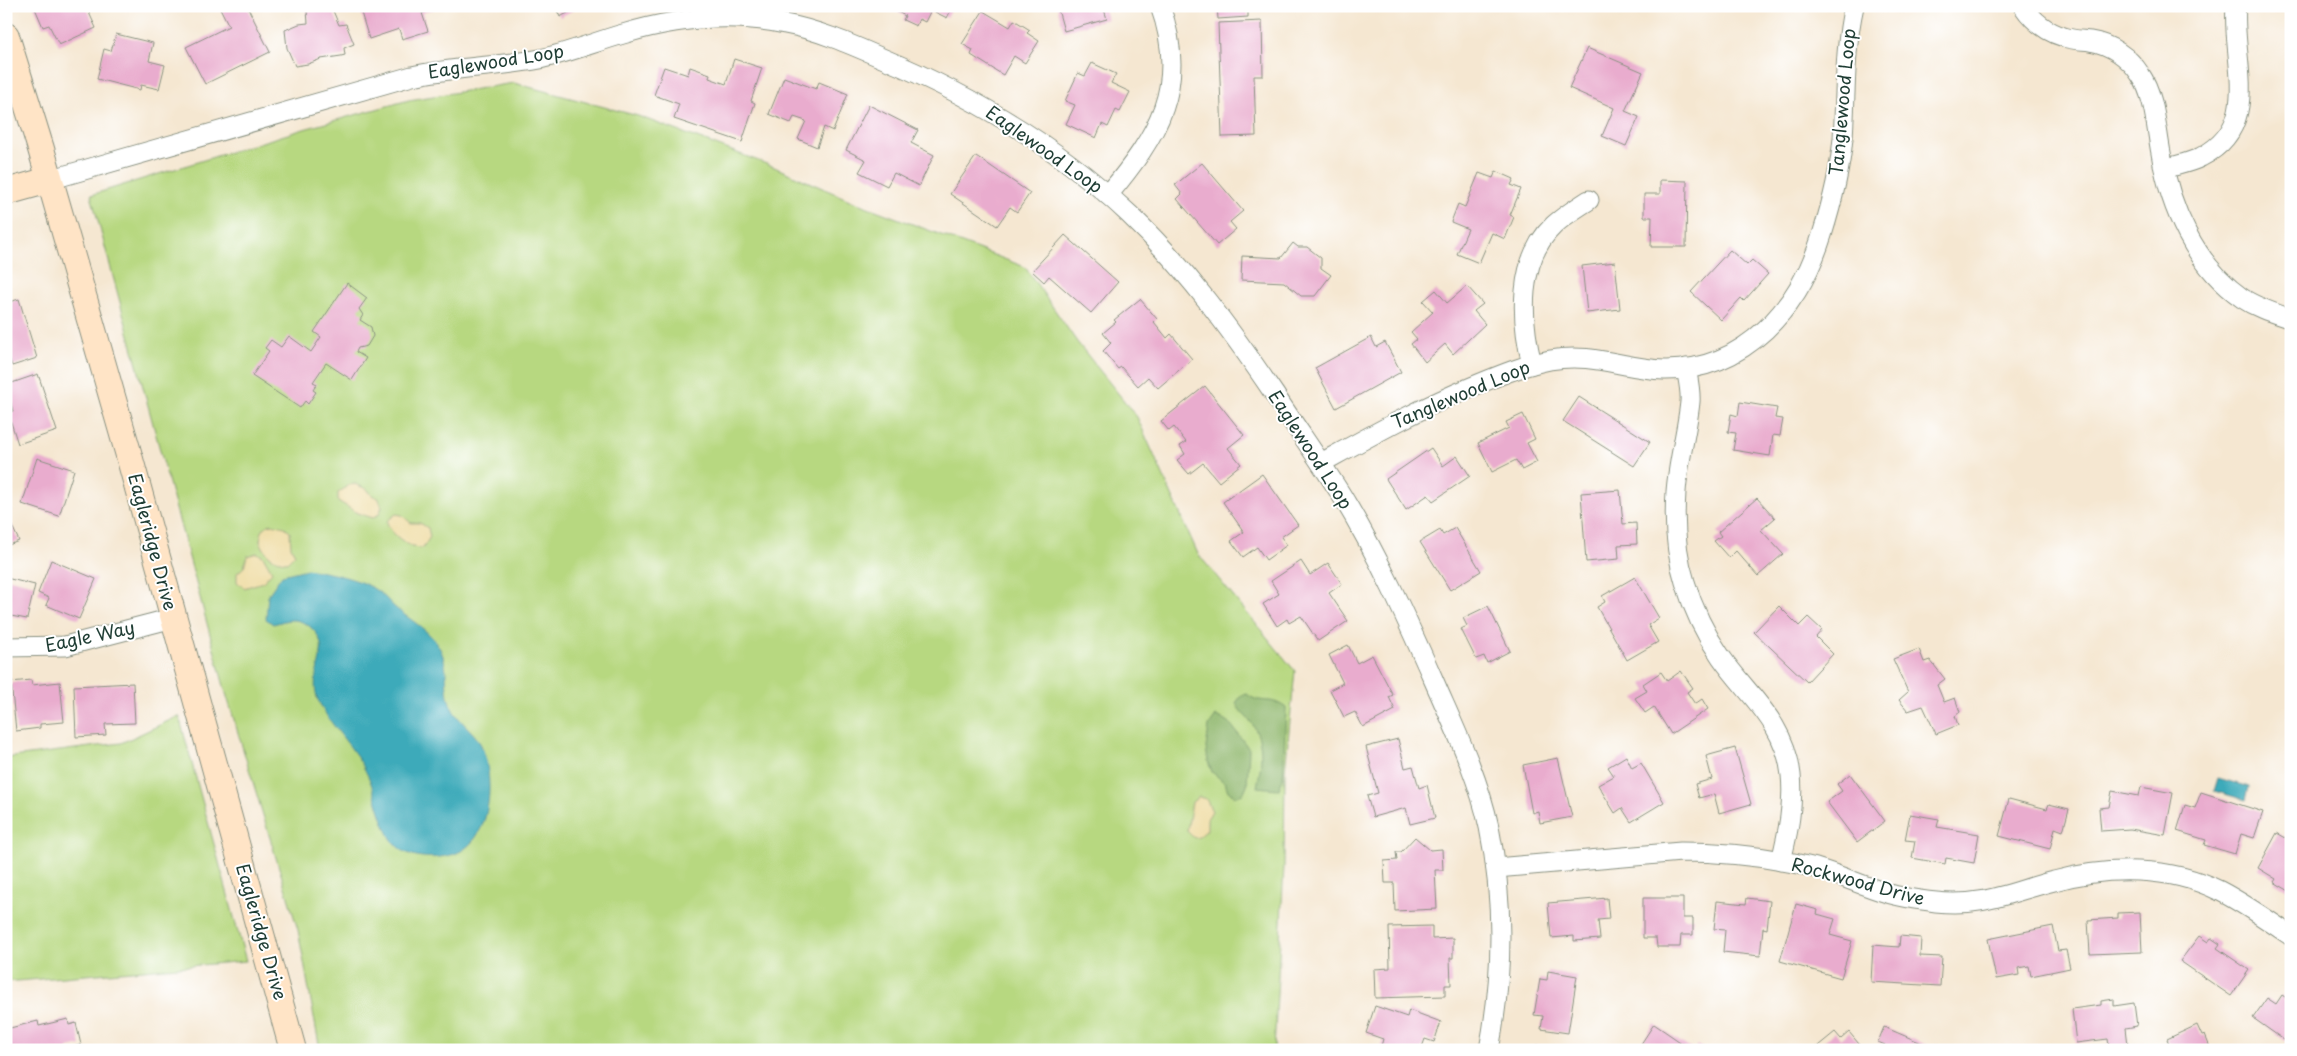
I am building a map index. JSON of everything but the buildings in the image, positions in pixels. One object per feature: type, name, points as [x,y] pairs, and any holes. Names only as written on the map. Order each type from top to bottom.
[{"type":"main road","name":"Eagleridge Drive","points":[[6,36],[49,180],[173,618],[293,1050]]},
{"type":"main road","points":[[6,192],[49,180]]},
{"type":"street","points":[[1108,195],[1146,148],[1157,128],[1164,108],[1169,86],[1171,63],[1170,42],[1160,6]]},
{"type":"street","name":"Tanglewood Loop","points":[[1321,463],[1382,428],[1425,407],[1506,372],[1532,364],[1568,357],[1583,357],[1663,370],[1686,368],[1731,353],[1764,331],[1792,301],[1810,269],[1840,170],[1849,31],[1854,6]]},
{"type":"street","points":[[2022,6],[2036,21],[2053,32],[2066,38],[2103,44],[2122,55],[2140,73],[2149,92],[2164,169],[2176,210],[2187,233],[2212,270],[2243,298],[2256,306],[2291,319]]},
{"type":"street","points":[[2164,169],[2200,158],[2211,151],[2221,142],[2234,122],[2238,112],[2242,89],[2235,38],[2236,6]]},
{"type":"street","name":"Eaglewood Loop","points":[[49,180],[412,76],[444,70],[539,59],[665,23],[741,12],[816,32],[942,84],[1030,136],[1108,195],[1180,267],[1218,314],[1321,463],[1356,520],[1386,578],[1456,731],[1483,803],[1496,868],[1500,950],[1496,1008],[1489,1050]]},
{"type":"street","points":[[1532,364],[1524,321],[1523,303],[1530,270],[1543,239],[1553,226],[1589,200]]},
{"type":"street","points":[[1686,368],[1690,401],[1676,491],[1676,535],[1680,559],[1691,599],[1710,640],[1734,674],[1762,706],[1774,723],[1782,741],[1791,774],[1792,791],[1788,829],[1781,861]]},
{"type":"street","name":"Eagle Way","points":[[6,647],[64,646],[173,618]]},
{"type":"street","name":"Rockwood Drive","points":[[1496,868],[1680,852],[1738,855],[1781,861],[1839,875],[1887,893],[1938,902],[1967,903],[1996,899],[2052,881],[2103,872],[2153,872],[2176,875],[2220,891],[2291,936]]},
{"type":"green space","points":[[514,83],[638,116],[772,166],[852,201],[1025,267],[1077,342],[1137,417],[1198,554],[1295,671],[1285,770],[1284,866],[1274,1050],[320,1050],[298,930],[225,690],[91,195],[304,129],[409,100]]},
{"type":"green space","points":[[1247,694],[1252,698],[1275,702],[1286,708],[1283,778],[1279,789],[1257,787],[1261,764],[1261,748],[1257,732],[1236,703],[1241,696]]},
{"type":"green space","points":[[179,716],[246,961],[6,982],[6,758],[121,743]]},
{"type":"green space","points":[[1216,716],[1229,722],[1249,749],[1247,785],[1243,794],[1235,796],[1228,791],[1225,783],[1212,772],[1208,761],[1206,748],[1209,726]]},
{"type":"sand","points":[[355,484],[367,489],[379,499],[382,507],[379,514],[373,518],[357,513],[338,501],[338,493],[349,485]]},
{"type":"sand","points":[[396,514],[402,515],[411,523],[420,523],[428,528],[430,537],[423,548],[407,544],[391,531],[387,521]]},
{"type":"sand","points":[[272,524],[285,527],[290,532],[291,547],[295,554],[287,562],[273,559],[260,541],[263,530],[266,526]]},
{"type":"sand","points":[[257,553],[263,556],[272,572],[263,582],[244,588],[237,582],[237,573],[244,567],[247,556]]},
{"type":"sand","points":[[1199,797],[1206,799],[1212,811],[1207,819],[1207,830],[1199,837],[1194,838],[1187,831],[1192,802]]},
{"type":"water","points":[[307,569],[344,577],[371,587],[427,632],[440,649],[445,665],[448,698],[451,706],[481,745],[486,759],[488,776],[487,811],[482,827],[462,851],[440,857],[421,857],[409,854],[393,842],[363,766],[329,719],[318,700],[315,682],[321,652],[320,640],[313,630],[303,622],[289,620],[273,624],[266,619],[268,595],[282,575]]},
{"type":"water","points":[[2218,778],[2249,787],[2246,800],[2214,791]]}]
